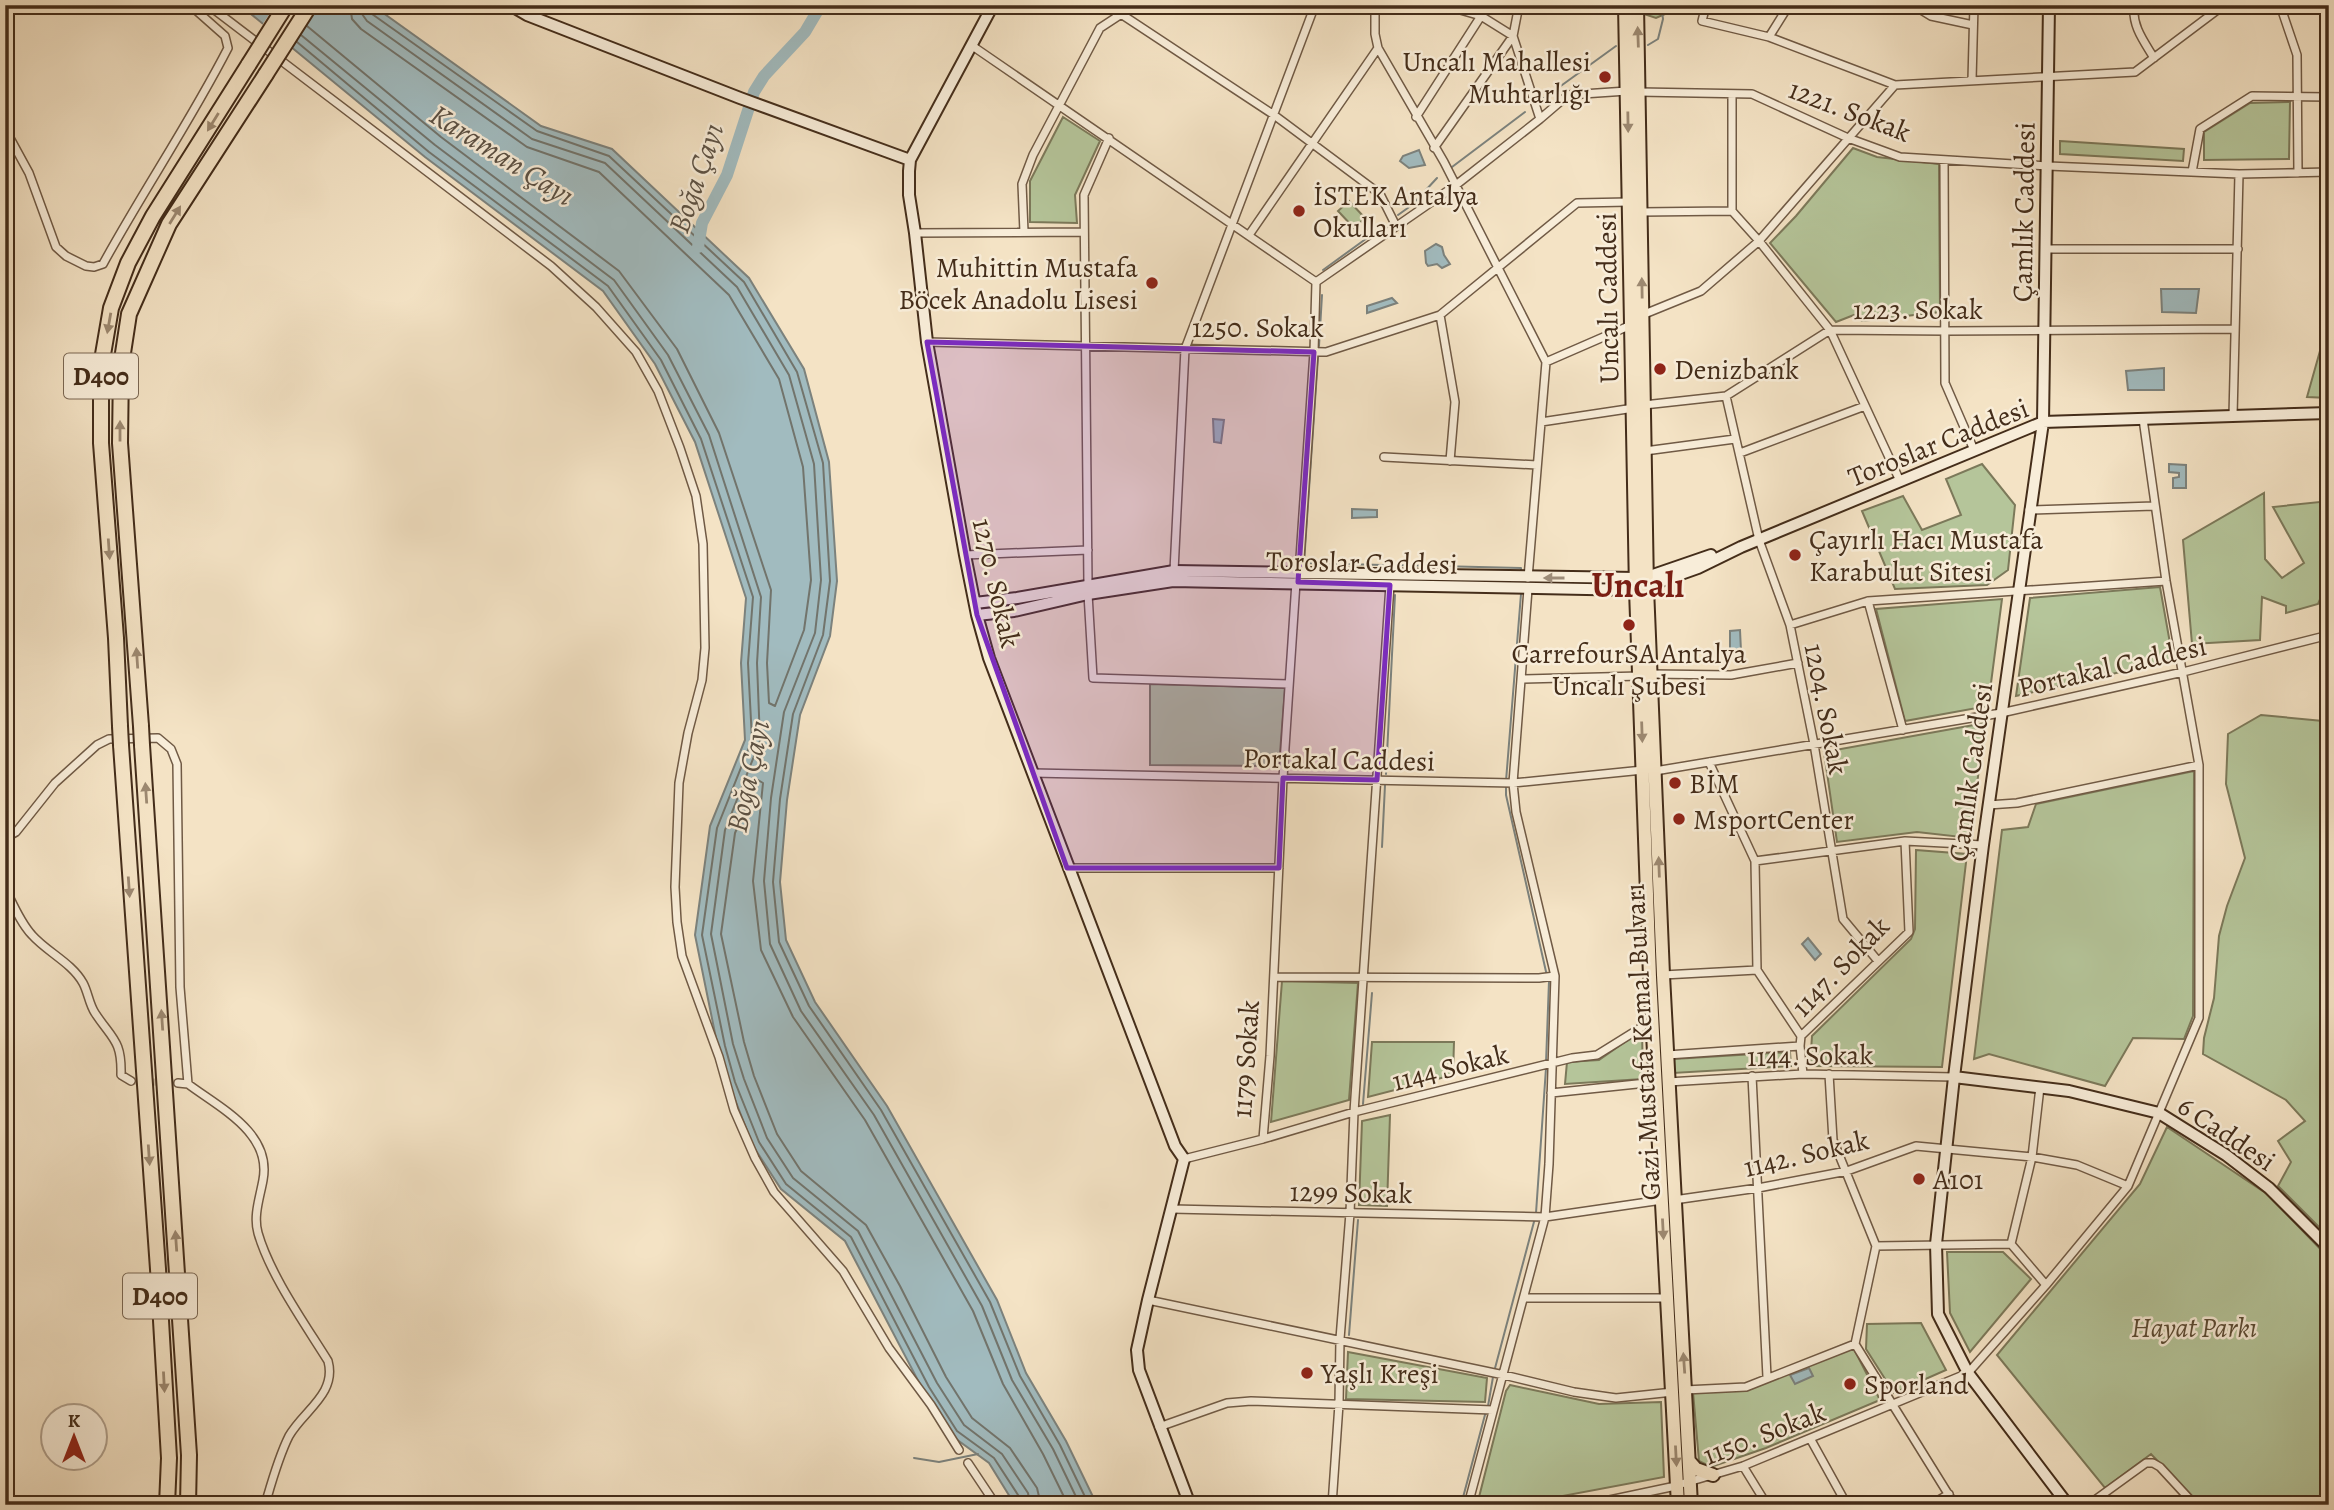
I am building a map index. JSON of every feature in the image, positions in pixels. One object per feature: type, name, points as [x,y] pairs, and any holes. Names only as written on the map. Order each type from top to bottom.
[{"type":"highway","name":"D400","points":[[167,1505],[169,1458],[101,443],[101,366],[111,308],[128,263],[153,216],[286,5]]},
{"type":"highway","name":"D400","points":[[188,1505],[189,1455],[120,443],[121,366],[129,314],[169,224],[310,5]]},
{"type":"main road","name":"Uncalı Caddesi","points":[[1625,5],[1634,92],[1641,212],[1639,406],[1642,583]]},
{"type":"main road","name":"Uncalı Caddesi","points":[[1637,5],[1629,202],[1631,325],[1645,450],[1642,583]]},
{"type":"main road","name":"Gazi Mustafa Kemal Bulvarı","points":[[1642,583],[1649,770],[1667,1055],[1662,1082]]},
{"type":"main road","name":"Gazi Mustafa Kemal Bulvarı","points":[[1649,770],[1650,976],[1662,1082],[1684,1484],[1691,1505]]},
{"type":"main road","name":"Gazi Mustafa Kemal Bulvarı","points":[[1668,1200],[1667,1298],[1689,1461],[1678,1505]]},
{"type":"main road","points":[[1689,1461],[1696,1469],[1713,1475]]},
{"type":"street","points":[[5,129],[29,173],[56,247],[86,267],[103,264],[228,48],[225,36],[190,5]]},
{"type":"street","points":[[208,5],[551,266],[596,307],[636,352],[658,391],[695,496],[703,544],[702,680],[688,733],[679,783],[676,887],[682,956],[719,1057],[734,1110],[755,1158],[774,1192],[843,1271],[889,1348],[931,1405],[959,1450]]},
{"type":"street","points":[[510,5],[527,15],[740,98],[910,160]]},
{"type":"street","name":"1270. Sokak","points":[[993,5],[910,160],[909,195],[927,342],[965,555],[989,658],[1175,1146],[1184,1159]]},
{"type":"street","points":[[1024,232],[1022,184],[1033,155],[1100,28],[1135,5]]},
{"type":"street","points":[[1173,576],[1185,349],[1315,5]]},
{"type":"street","points":[[1376,5],[1375,34],[1378,48],[1455,185],[1546,362],[1513,783],[1516,812],[1555,976],[1547,1065],[1551,1093],[1543,1217],[1468,1505]]},
{"type":"street","points":[[1443,5],[1481,16],[1513,36],[1540,120]]},
{"type":"street","points":[[1434,148],[1513,36],[1519,5]]},
{"type":"street","points":[[1706,5],[1702,21],[1769,37],[1895,85],[2135,72],[2221,6]]},
{"type":"street","points":[[1769,37],[1789,5]]},
{"type":"street","points":[[1913,5],[1931,16],[1973,24]]},
{"type":"street","points":[[1972,80],[1974,5]]},
{"type":"street","name":"Çamlık Caddesi","points":[[2049,5],[2043,422],[1988,805],[1936,1244],[1938,1314],[1968,1373],[2068,1505]]},
{"type":"street","points":[[2134,5],[2133,18],[2136,27],[2154,58]]},
{"type":"street","points":[[2280,5],[2297,55],[2298,173]]},
{"type":"street","points":[[1121,14],[1274,115],[1380,194],[1396,226]]},
{"type":"street","points":[[1416,117],[1481,16]]},
{"type":"street","points":[[971,45],[1316,282]]},
{"type":"street","points":[[1249,235],[1378,48]]},
{"type":"street","points":[[1642,315],[1701,291],[1759,241],[1895,85]]},
{"type":"street","name":"1221. Sokak","points":[[1540,120],[1567,95],[1634,92],[1752,94],[1848,138],[1900,157],[2192,173],[2329,172]]},
{"type":"street","points":[[1732,94],[1732,211],[1830,330],[1900,481]]},
{"type":"street","points":[[2192,173],[2200,130],[2252,96],[2329,97]]},
{"type":"street","name":"1250. Sokak","points":[[1316,282],[1455,185],[1540,120]]},
{"type":"street","points":[[1109,138],[1084,195],[1088,589],[1093,678],[1289,684]]},
{"type":"street","points":[[1944,160],[1945,383],[1974,450]]},
{"type":"street","points":[[2233,416],[2239,174]]},
{"type":"street","name":"1250. Sokak","points":[[927,342],[1326,352],[1440,315],[1577,203],[1629,202]]},
{"type":"street","points":[[1641,212],[1732,211]]},
{"type":"street","points":[[915,233],[1084,232]]},
{"type":"street","points":[[2046,249],[2238,248]]},
{"type":"street","name":"1179 Sokak","points":[[1184,1159],[1263,1139],[1289,684],[1314,352],[1316,282]]},
{"type":"street","points":[[1440,315],[1455,402],[1450,461]]},
{"type":"street","points":[[1546,362],[1631,325]]},
{"type":"street","name":"1223. Sokak","points":[[1541,422],[1639,406],[1726,396],[1830,330],[2234,329]]},
{"type":"street","name":"1204. Sokak","points":[[1726,396],[1759,540],[1790,625],[1814,744],[1843,919],[1878,961]]},
{"type":"street","points":[[1740,453],[1865,406]]},
{"type":"street","name":"Toroslar Caddesi","points":[[1297,578],[1390,585],[1642,583],[1698,568],[1741,547],[2043,422],[2329,413]]},
{"type":"street","points":[[1968,1373],[2128,1186],[2199,1018],[2199,765],[2166,581],[2143,419]]},
{"type":"street","points":[[1645,450],[1735,439]]},
{"type":"street","points":[[1384,457],[1537,465]]},
{"type":"street","points":[[2029,510],[2154,506]]},
{"type":"street","points":[[965,555],[1088,550]]},
{"type":"street","name":"Toroslar Caddesi","points":[[975,603],[1173,576],[1528,583]]},
{"type":"street","points":[[1790,625],[1868,601],[2166,581]]},
{"type":"street","points":[[1332,1505],[1354,1112],[1390,585]]},
{"type":"street","name":"Toroslar Caddesi","points":[[977,615],[1014,611],[1088,589]]},
{"type":"street","points":[[1868,601],[1903,730]]},
{"type":"street","name":"Portakal Caddesi","points":[[1033,773],[1513,783],[1649,770],[2001,713],[2183,672],[2329,635]]},
{"type":"street","points":[[1521,679],[1731,675],[1798,663]]},
{"type":"street","points":[[5,838],[16,832],[55,783],[97,745],[110,739],[158,738],[171,749],[177,764],[180,987],[188,1084]]},
{"type":"street","points":[[1709,762],[1755,861],[1757,970],[1801,1036],[1803,1074]]},
{"type":"street","points":[[1988,805],[2017,803],[2199,765]]},
{"type":"street","points":[[1755,861],[1905,841],[1983,845]]},
{"type":"street","name":"1147. Sokak","points":[[1801,1036],[1909,932],[1905,841]]},
{"type":"street","points":[[1068,868],[1279,868]]},
{"type":"street","points":[[5,888],[33,936],[72,969],[83,983],[93,1011],[117,1041],[121,1075],[131,1082]]},
{"type":"street","points":[[1662,975],[1757,970]]},
{"type":"street","points":[[1274,977],[1555,976]]},
{"type":"street","name":"1144 Sokak","points":[[1263,1139],[1354,1112],[1572,1058],[1597,1055],[1642,1027]]},
{"type":"street","points":[[1667,1055],[1800,1046]]},
{"type":"street","points":[[1829,1074],[1833,1140],[1876,1246],[1855,1344],[1955,1505]]},
{"type":"street","name":"1144. Sokak","points":[[1551,1093],[1752,1076],[1829,1074],[1954,1077]]},
{"type":"street","points":[[1752,1076],[1767,1377]]},
{"type":"street","name":"6 Caddesi","points":[[1954,1077],[2069,1091],[2159,1113],[2226,1155],[2269,1188],[2329,1248]]},
{"type":"street","points":[[178,1083],[188,1084],[248,1129],[258,1142],[264,1158],[264,1175],[257,1211],[257,1232],[277,1277],[328,1361],[331,1372],[322,1396],[291,1433],[265,1505]]},
{"type":"street","points":[[2011,1244],[2032,1157],[2040,1087]]},
{"type":"street","name":"1142. Sokak","points":[[1543,1217],[1758,1188],[1847,1171],[1916,1146],[2032,1157],[2077,1165],[2128,1186]]},
{"type":"street","points":[[1184,1159],[1137,1350],[1139,1370],[1190,1505]]},
{"type":"street","name":"1299 Sokak","points":[[1172,1209],[1543,1217]]},
{"type":"street","points":[[1876,1246],[2011,1244],[2046,1285]]},
{"type":"street","points":[[1524,1298],[1667,1298]]},
{"type":"street","points":[[1148,1300],[1489,1371],[1574,1392],[1616,1398],[1745,1387],[1855,1344]]},
{"type":"street","name":"1150. Sokak","points":[[1586,1505],[1684,1484],[1743,1466],[1968,1373]]},
{"type":"street","points":[[1159,1427],[1227,1404],[1251,1401],[1493,1410]]},
{"type":"street","points":[[1811,1440],[1847,1505]]},
{"type":"street","points":[[968,1463],[996,1505]]},
{"type":"street","points":[[2088,1505],[2146,1463],[2160,1467],[2195,1505]]},
{"type":"street","points":[[1743,1466],[1767,1505]]},
{"type":"street","points":[[1930,1505],[1949,1494]]},
{"type":"highlighted area","points":[[927,342],[1314,352],[1298,582],[1390,585],[1377,780],[1283,778],[1279,868],[1067,868],[977,615]]},
{"type":"green space","points":[[1644,5],[1672,5],[1672,11],[1656,18],[1644,14]]},
{"type":"green space","points":[[2290,102],[2289,159],[2204,160],[2204,132],[2250,103]]},
{"type":"green space","points":[[1063,117],[1100,141],[1075,195],[1077,223],[1030,222],[1030,181]]},
{"type":"green space","points":[[2060,141],[2184,149],[2183,161],[2060,154]]},
{"type":"green space","points":[[1853,148],[1877,157],[1939,164],[1940,312],[1862,321],[1854,315],[1836,322],[1770,243]]},
{"type":"green space","points":[[1349,201],[1365,218],[1354,228],[1338,211]]},
{"type":"green space","points":[[2329,319],[2329,398],[2307,397]]},
{"type":"green space","points":[[1982,464],[2015,505],[2008,570],[1987,585],[1895,589],[1862,511],[1903,496],[1922,530],[1961,515],[1946,479]]},
{"type":"green space","points":[[2264,493],[2265,559],[2282,578],[2304,563],[2273,507],[2329,501],[2329,579],[2318,604],[2286,613],[2286,606],[2262,597],[2260,640],[2192,644],[2183,540]]},
{"type":"green space","points":[[2160,587],[2173,660],[2016,696],[2030,598]]},
{"type":"green space","points":[[2002,599],[1988,706],[1905,721],[1876,609]]},
{"type":"green space","points":[[1150,684],[1285,688],[1279,766],[1150,765]]},
{"type":"green space","points":[[2261,715],[2323,721],[2329,724],[2329,1237],[2278,1186],[2291,1162],[2278,1141],[2305,1121],[2286,1100],[2203,1054],[2204,1038],[2214,998],[2219,936],[2245,858],[2226,784],[2228,734]]},
{"type":"green space","points":[[1985,723],[1970,838],[1917,832],[1837,842],[1824,752]]},
{"type":"green space","points":[[2194,771],[2193,1016],[2184,1039],[2133,1038],[2105,1086],[1989,1054],[1974,1059],[2002,830],[2028,827],[2036,804]]},
{"type":"green space","points":[[1916,850],[1967,854],[1942,1067],[1810,1066],[1812,1036],[1911,939],[1915,929]]},
{"type":"green space","points":[[1282,981],[1358,983],[1349,1100],[1271,1122]]},
{"type":"green space","points":[[1642,1030],[1643,1079],[1565,1084],[1567,1062],[1599,1060]]},
{"type":"green space","points":[[1372,1042],[1454,1042],[1453,1075],[1368,1097]]},
{"type":"green space","points":[[1790,1052],[1791,1066],[1673,1073],[1673,1059]]},
{"type":"green space","points":[[1390,1115],[1387,1206],[1359,1205],[1362,1121]]},
{"type":"green space","name":"Hayat Parkı","points":[[2167,1127],[2267,1194],[2329,1258],[2329,1505],[2200,1505],[2151,1454],[2105,1488],[1997,1355],[2140,1184]]},
{"type":"green space","points":[[1947,1252],[2003,1252],[2031,1279],[1970,1352],[1950,1313]]},
{"type":"green space","points":[[1921,1323],[1946,1370],[1894,1393],[1866,1349],[1867,1324]]},
{"type":"green space","points":[[1853,1347],[1880,1400],[1766,1448],[1711,1467],[1699,1461],[1693,1392],[1745,1389]]},
{"type":"green space","points":[[1348,1352],[1487,1378],[1485,1402],[1346,1399]]},
{"type":"green space","points":[[1510,1385],[1599,1404],[1661,1402],[1664,1477],[1515,1505],[1477,1505],[1506,1391]]},
{"type":"water","name":"Karaman Çayı","points":[[240,5],[372,5],[541,126],[612,149],[749,278],[804,369],[829,462],[837,581],[830,636],[800,715],[787,800],[780,882],[786,940],[815,1002],[887,1106],[997,1300],[1026,1373],[1066,1441],[1097,1505],[1015,1505],[989,1463],[952,1436],[923,1390],[845,1241],[781,1189],[753,1146],[718,1048],[695,935],[710,826],[745,740],[741,663],[746,598],[695,442],[655,364],[603,291],[425,157]]},
{"type":"water","points":[[1419,150],[1425,165],[1409,168],[1400,161],[1403,156]]},
{"type":"water","points":[[1436,244],[1442,247],[1450,264],[1442,268],[1437,264],[1428,266],[1426,263],[1425,251]]},
{"type":"water","points":[[2161,289],[2199,289],[2196,313],[2162,312]]},
{"type":"water","points":[[1392,298],[1397,303],[1367,313],[1367,306]]},
{"type":"water","points":[[2164,368],[2164,390],[2128,390],[2126,371]]},
{"type":"water","points":[[1213,419],[1224,420],[1221,443],[1214,442]]},
{"type":"water","points":[[2169,464],[2186,465],[2186,488],[2173,488],[2173,478],[2179,477],[2179,473],[2169,472]]},
{"type":"water","points":[[1352,509],[1377,510],[1377,517],[1352,518]]},
{"type":"water","points":[[1740,630],[1741,651],[1730,651],[1730,631]]},
{"type":"water","points":[[1808,938],[1821,954],[1815,960],[1802,944]]},
{"type":"water","points":[[1809,1368],[1813,1376],[1795,1384],[1790,1375]]},
{"type":"pier","points":[[275,5],[318,5],[289,50],[261,27]]},
{"type":"waterway","name":"Boğa Çayı","points":[[698,247],[702,223],[727,175],[754,92],[764,76],[805,32],[821,5]]},
{"type":"waterway","points":[[1648,45],[1658,39],[1663,19],[1661,5]]},
{"type":"waterway","points":[[1540,101],[1616,46]]},
{"type":"waterway","points":[[1452,167],[1525,112]]},
{"type":"waterway","points":[[1398,215],[1412,205],[1437,178]]},
{"type":"waterway","points":[[1323,270],[1385,225]]},
{"type":"waterway","points":[[1319,346],[1322,295]]},
{"type":"waterway","points":[[1318,357],[1304,563],[1383,565]]},
{"type":"waterway","points":[[1395,565],[1521,570]]},
{"type":"waterway","points":[[1506,781],[1521,594]]},
{"type":"waterway","points":[[1386,774],[1395,595]]},
{"type":"waterway","points":[[1382,847],[1385,785]]},
{"type":"waterway","points":[[1506,787],[1547,976]]},
{"type":"waterway","points":[[1546,1063],[1549,981]]},
{"type":"waterway","points":[[1363,1104],[1372,993]]},
{"type":"waterway","points":[[1536,1213],[1546,1068]]},
{"type":"waterway","points":[[1494,1372],[1535,1218]]},
{"type":"waterway","points":[[1349,1335],[1358,1220]]},
{"type":"waterway","points":[[1488,1406],[1493,1377]]},
{"type":"waterway","points":[[1461,1505],[1486,1411]]},
{"type":"waterway","points":[[914,1458],[939,1462],[978,1454]]},
{"type":"tunnel","points":[[131,1081],[178,1083]]},
{"type":"place","name":"Uncalı Mahallesi Muhtarlığı","points":[[1605,77]]},
{"type":"place","name":"İSTEK Antalya Okulları","points":[[1299,211]]},
{"type":"place","name":"Muhittin Mustafa Böcek Anadolu Lisesi","points":[[1152,283]]},
{"type":"place","name":"Denizbank","points":[[1660,369]]},
{"type":"place","name":"Çayırlı Hacı Mustafa Karabulut Sitesi","points":[[1795,555]]},
{"type":"place","name":"CarrefourSA Antalya Uncalı Şubesi","points":[[1629,625]]},
{"type":"place","name":"BİM","points":[[1675,783]]},
{"type":"place","name":"MsportCenter","points":[[1679,819]]},
{"type":"place","name":"A101","points":[[1919,1179]]},
{"type":"place","name":"Yaşlı Kreşi","points":[[1307,1373]]},
{"type":"place","name":"Sporland","points":[[1850,1384]]},
{"type":"district","name":"Uncalı","points":[[1638,585]]}]
